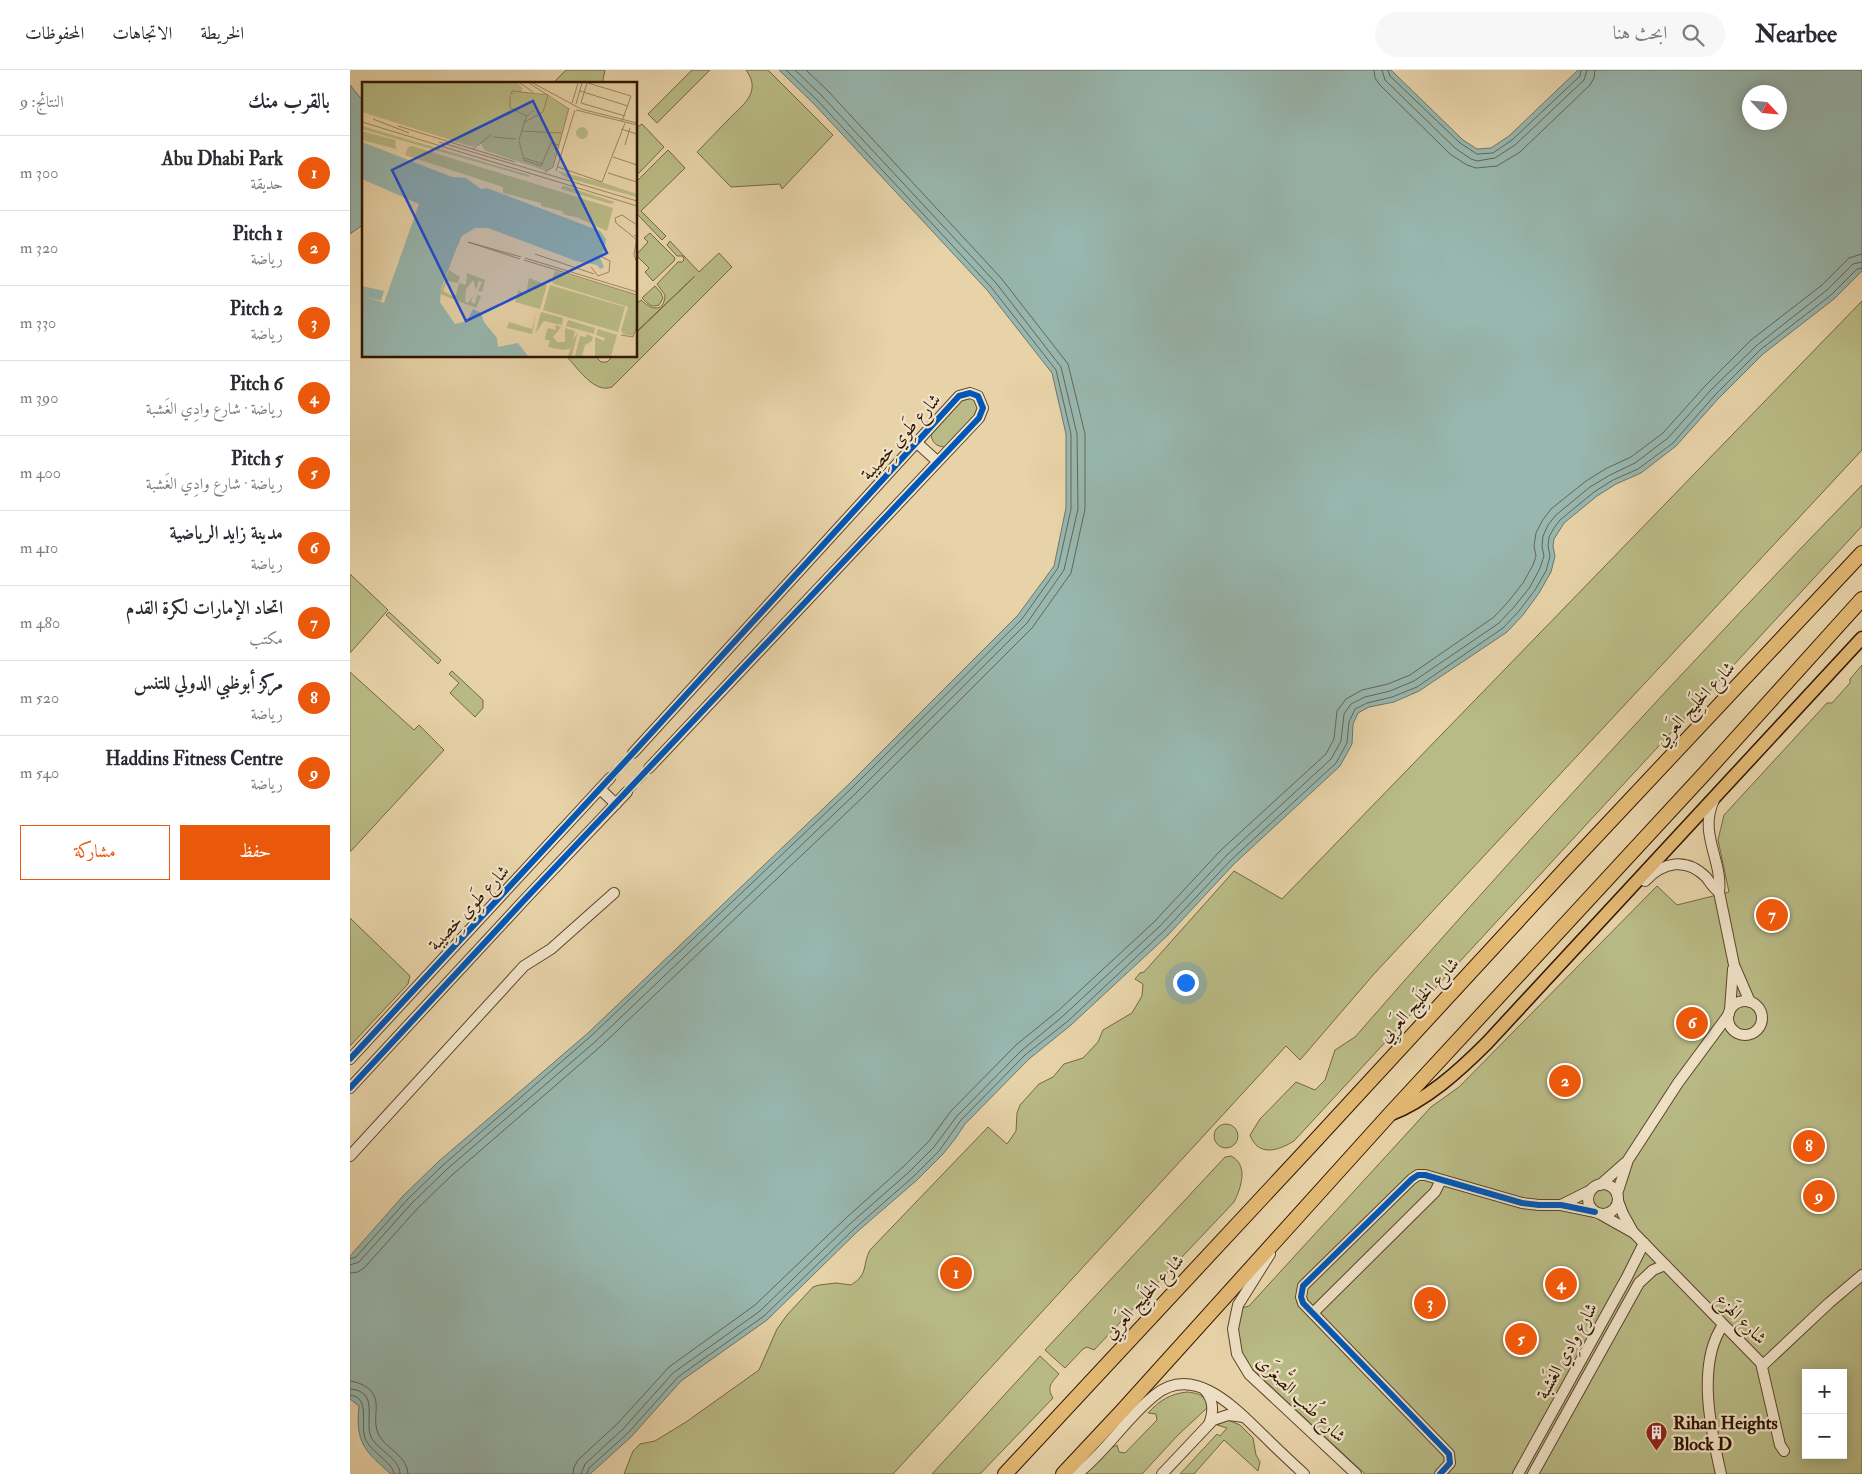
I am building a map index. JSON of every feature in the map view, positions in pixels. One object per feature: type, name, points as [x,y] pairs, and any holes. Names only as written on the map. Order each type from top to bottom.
[{"type":"highway","name":"شارع الخَلِيج العَربِي","points":[[1005,1474],[1564,871],[1862,553]]},
{"type":"highway","points":[[1063,1474],[1862,599]]},
{"type":"main road","points":[[1389,1115],[1421,1100],[1481,1049],[1862,638]]},
{"type":"street","name":"شارع طَوِي خِصِيبة","points":[[633,753],[959,396],[970,393],[980,399],[983,408],[979,418],[649,768]]},
{"type":"street","points":[[916,442],[937,461]]},
{"type":"street","name":"شارع طَوِي خِصِيبة","points":[[350,1060],[610,778]]},
{"type":"street","points":[[600,789],[616,804]]},
{"type":"street","name":"شارع طَوِي خِصِيبة","points":[[350,1088],[627,792]]},
{"type":"street","points":[[1708,1043],[1719,1037],[1737,1032],[1749,1034],[1757,1030],[1761,1023],[1760,1010],[1750,1002],[1734,965],[1719,892],[1719,882],[1708,823],[1715,797]]},
{"type":"street","points":[[1618,903],[1631,896],[1654,872],[1671,864],[1695,869],[1705,876],[1719,892]]},
{"type":"street","points":[[350,1156],[524,966],[551,949],[614,893]]},
{"type":"street","points":[[1734,965],[1729,1022],[1737,1032]]},
{"type":"street","points":[[1628,1160],[1614,1210],[1608,1214],[1598,1213],[1589,1204],[1589,1197],[1596,1188],[1628,1160],[1682,1077],[1729,1012],[1739,1002],[1750,1002]]},
{"type":"street","name":"شارع الهَزع","points":[[1313,1313],[1302,1300],[1301,1290],[1305,1283],[1412,1179],[1422,1175],[1522,1203],[1560,1205],[1598,1213],[1633,1232]]},
{"type":"street","points":[[1440,1474],[1450,1463],[1449,1454],[1313,1313],[1435,1192],[1441,1180]]},
{"type":"street","points":[[1560,1205],[1596,1188],[1610,1186],[1618,1197]]},
{"type":"street","name":"شارع الهَزع","points":[[1618,1197],[1623,1214],[1633,1232],[1762,1366],[1780,1445],[1784,1451]]},
{"type":"street","name":"شارع طُنب الصُّغرَى","points":[[1282,1234],[1238,1306],[1233,1329],[1237,1354],[1249,1374],[1356,1474]]},
{"type":"street","name":"شارع وادِي الغَشبة","points":[[1518,1474],[1644,1243]]},
{"type":"street","name":"شارع وادِي الغَشبة","points":[[1533,1474],[1639,1283],[1653,1270],[1665,1265]]},
{"type":"street","points":[[1762,1366],[1829,1303],[1862,1275]]},
{"type":"street","points":[[1721,1474],[1708,1390],[1709,1366],[1714,1344],[1723,1325]]},
{"type":"street","points":[[1077,1474],[1155,1395],[1178,1385],[1204,1388],[1224,1400],[1304,1474]]},
{"type":"street","points":[[1204,1388],[1211,1399],[1213,1411],[1209,1424]]},
{"type":"street","points":[[1162,1474],[1209,1424],[1223,1416],[1233,1415],[1245,1418]]},
{"type":"green space","points":[[566,70],[605,70],[602,82],[554,82]]},
{"type":"green space","points":[[692,70],[710,70],[657,123],[648,114]]},
{"type":"green space","points":[[746,70],[768,70],[833,135],[782,189],[780,184],[731,187],[697,152],[748,98],[752,86],[751,78]]},
{"type":"green space","points":[[642,124],[664,147],[638,174],[638,127]]},
{"type":"green space","points":[[668,150],[685,168],[641,211],[666,236],[662,240],[638,215],[638,180]]},
{"type":"green space","points":[[650,233],[675,258],[653,281],[645,272],[649,268],[638,257],[638,253],[648,242],[644,238]]},
{"type":"green space","points":[[670,241],[699,272],[719,253],[732,267],[612,387],[599,387],[587,379],[568,358],[597,358],[601,362],[607,362],[611,358],[638,358],[638,331],[695,276],[638,330],[638,302],[641,300],[648,306],[656,308],[662,305],[665,295],[657,284],[678,262],[684,260],[683,256],[677,256],[667,245]]},
{"type":"green space","points":[[655,286],[663,298],[659,305],[654,306],[649,305],[642,298]]},
{"type":"green space","points":[[1862,301],[1862,450],[1374,974],[1300,1060],[1286,1046],[893,1474],[624,1474],[633,1451],[640,1444],[655,1441],[686,1422],[759,1370],[777,1329],[787,1315],[813,1287],[836,1283],[851,1285],[857,1281],[863,1273],[870,1250],[988,1127],[1007,1144],[1016,1131],[1017,1113],[1020,1105],[1039,1084],[1053,1077],[1064,1064],[1083,1058],[1098,1042],[1103,1030],[1132,1013],[1142,996],[1143,984],[1135,979],[1140,973],[1144,972],[1234,871],[1282,899]]},
{"type":"green space","points":[[966,397],[977,402],[979,414],[946,447],[937,445],[932,439],[931,432],[958,400]]},
{"type":"green space","points":[[1862,485],[1862,526],[1294,1141],[1269,1150],[1258,1147],[1250,1135],[1260,1119],[1296,1082],[1315,1090],[1325,1080],[1335,1050],[1355,1037],[1605,758],[1732,620]]},
{"type":"green space","points":[[350,574],[388,610],[350,653]]},
{"type":"green space","points":[[389,612],[441,660],[438,664],[386,615]]},
{"type":"green space","points":[[1862,665],[1862,1474],[1365,1474],[1250,1367],[1241,1352],[1237,1339],[1242,1308],[1249,1306],[1431,1107],[1459,1087],[1657,886],[1677,905],[1729,892],[1718,840],[1724,815],[1827,703],[1832,703],[1850,683],[1850,679]]},
{"type":"green space","points":[[452,671],[483,700],[483,708],[475,717],[450,693],[459,683],[449,674]]},
{"type":"green space","points":[[350,672],[414,730],[419,725],[444,750],[350,852]]},
{"type":"green space","points":[[350,918],[410,976],[408,984],[350,1046]]},
{"type":"green space","points":[[1226,1124],[1231,1125],[1237,1131],[1237,1141],[1231,1147],[1226,1148],[1221,1147],[1215,1141],[1214,1136],[1215,1131],[1221,1125]]},
{"type":"green space","points":[[1231,1156],[1237,1160],[1242,1171],[1241,1184],[1234,1202],[1094,1350],[1087,1347],[1083,1349],[1065,1368],[1045,1350],[1225,1157]]},
{"type":"green space","points":[[1040,1356],[1059,1374],[1052,1382],[1050,1388],[1053,1398],[980,1474],[932,1474]]},
{"type":"green space","points":[[1187,1392],[1198,1394],[1208,1401],[1207,1408],[1178,1435],[1142,1474],[1082,1474],[1103,1452],[1117,1445],[1119,1452],[1125,1453],[1157,1420],[1156,1414],[1148,1413],[1152,1408],[1170,1396]]},
{"type":"green space","points":[[1228,1420],[1240,1425],[1253,1438],[1256,1455],[1260,1462],[1258,1471],[1224,1440],[1194,1474],[1180,1474],[1217,1434],[1220,1436],[1227,1428],[1217,1425]]},
{"type":"water","points":[[779,70],[1391,70],[1463,140],[1477,149],[1491,148],[1509,136],[1578,70],[1862,70],[1862,271],[1834,299],[1763,354],[1718,399],[1676,446],[1641,473],[1616,484],[1597,496],[1564,523],[1554,539],[1555,556],[1551,572],[1523,615],[1507,632],[1419,691],[1394,702],[1369,707],[1358,713],[1353,724],[1352,744],[1340,766],[1234,864],[1168,935],[1071,1025],[1029,1059],[965,1124],[943,1154],[917,1180],[858,1231],[767,1320],[681,1381],[631,1437],[590,1474],[391,1474],[374,1459],[364,1445],[359,1429],[359,1406],[350,1399],[350,1256],[403,1196],[438,1162],[588,1033],[849,784],[1018,615],[1054,566],[1066,508],[1066,434],[1052,373],[987,290],[814,104]]},
{"type":"water","points":[[350,85],[362,100],[362,225],[350,234]]},
{"type":"tunnel","points":[[610,778],[633,753]]},
{"type":"tunnel","points":[[627,792],[649,768]]},
{"type":"cycle path","points":[[350,1059],[959,396],[970,393],[978,396],[983,408],[979,418],[529,895],[350,1088]]},
{"type":"cycle path","points":[[1440,1474],[1450,1463],[1449,1454],[1303,1303],[1301,1297],[1303,1286],[1418,1175],[1425,1175],[1522,1203],[1561,1205],[1595,1212]]},
{"type":"place","name":"اتحاد الإمارات لكرة القدم","points":[[1772,915]]},
{"type":"place","name":"مدينة زايد الرياضية","points":[[1692,1023]]},
{"type":"place","name":"Pitch 1","points":[[1565,1081]]},
{"type":"place","name":"مركز أبوظبي الدولي للتنس","points":[[1809,1146]]},
{"type":"place","name":"Haddins Fitness Centre","points":[[1819,1196]]},
{"type":"place","name":"Abu Dhabi Park","points":[[956,1273]]},
{"type":"place","name":"Pitch 6","points":[[1561,1284]]},
{"type":"place","name":"Pitch 2","points":[[1430,1303]]},
{"type":"place","name":"Pitch 5","points":[[1521,1339]]},
{"type":"place","name":"Rihan Heights Block D","points":[[1657,1452]]}]
